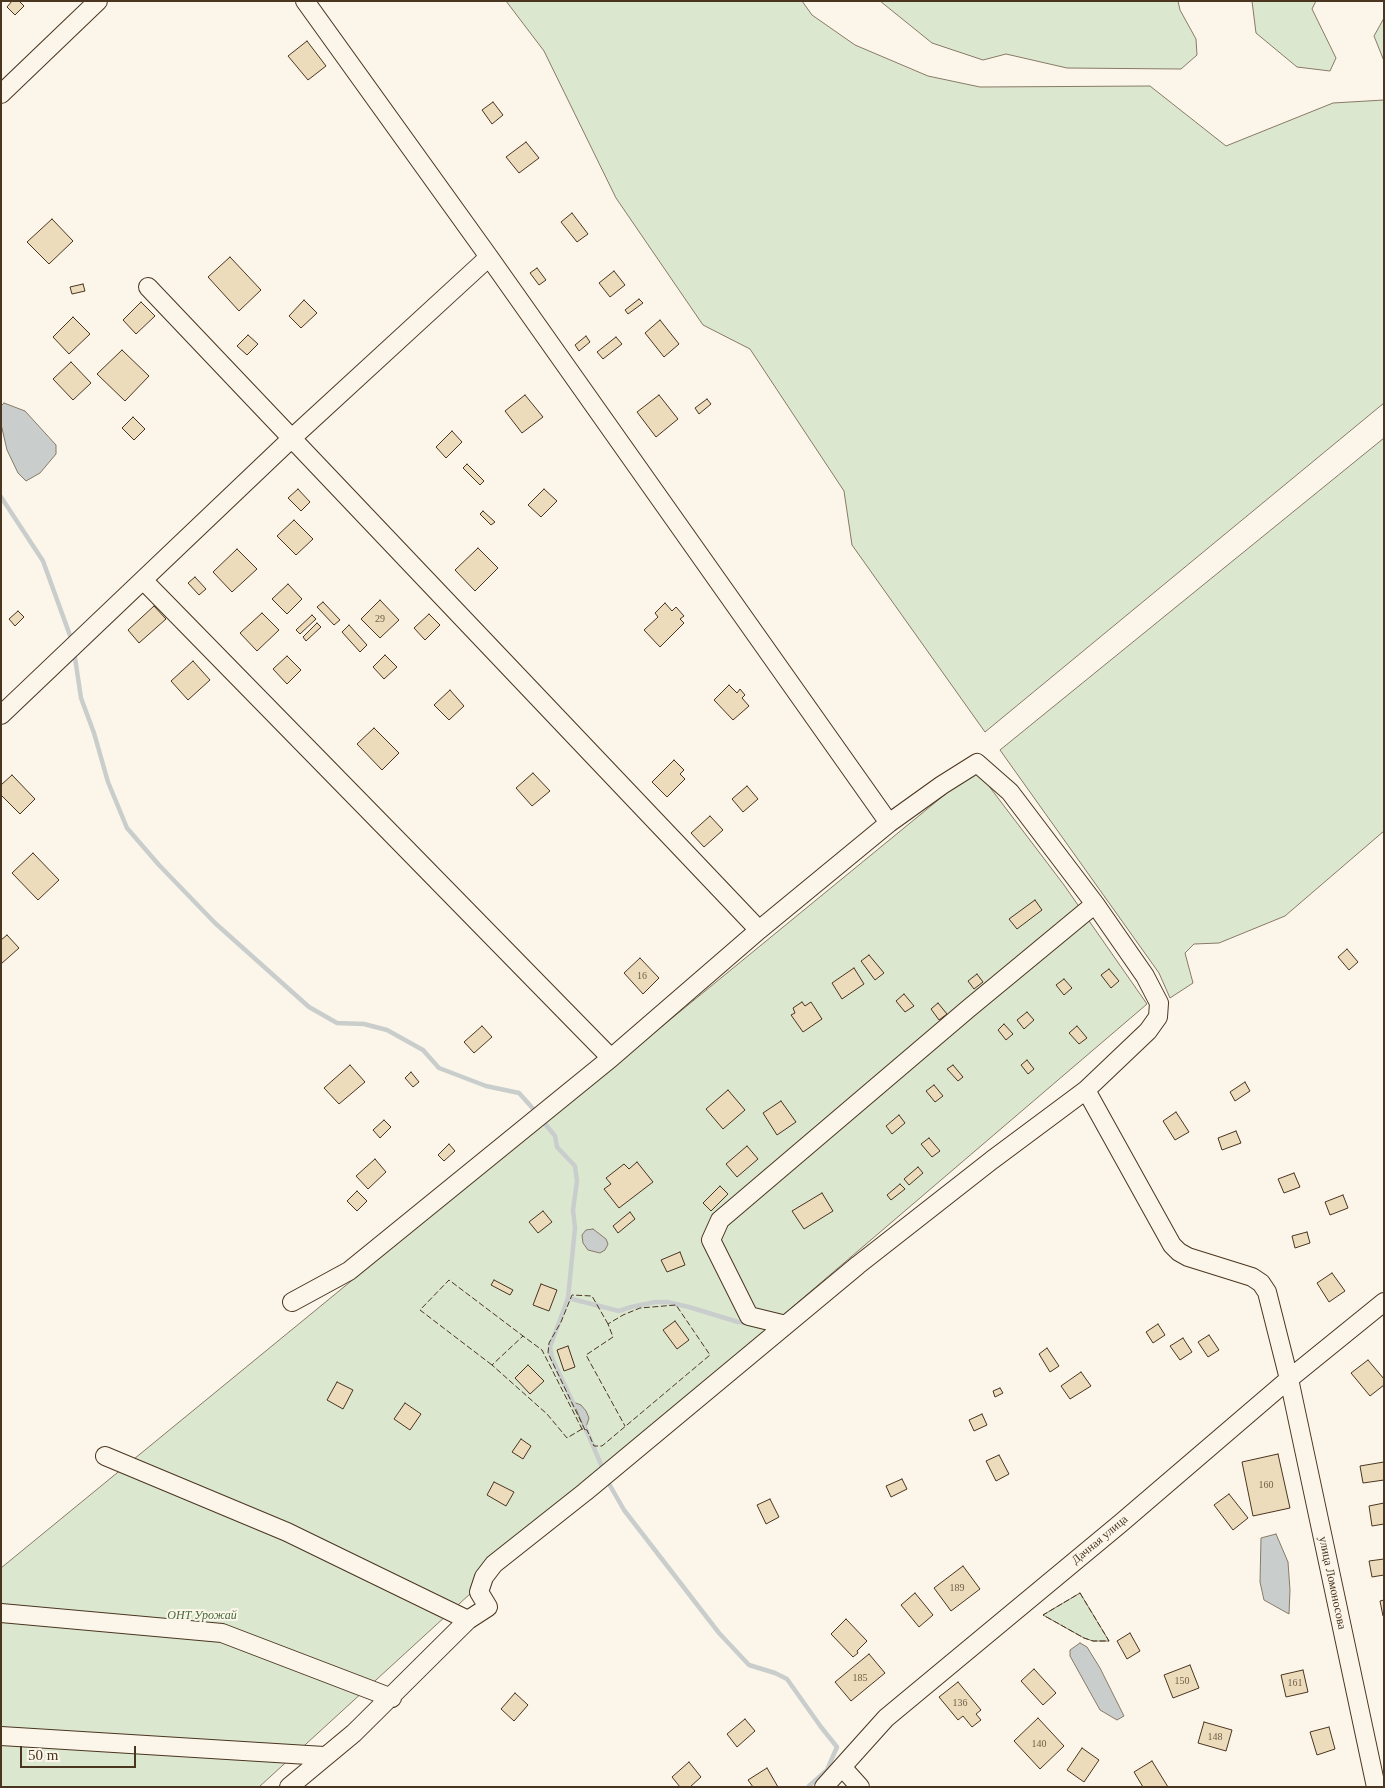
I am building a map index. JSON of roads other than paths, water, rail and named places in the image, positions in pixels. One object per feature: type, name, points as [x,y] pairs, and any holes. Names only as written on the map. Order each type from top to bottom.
[{"type":"street","points":[[1,94],[98,1]]},
{"type":"street","points":[[305,1],[489,257],[889,823]]},
{"type":"street","points":[[1,715],[292,438],[489,257]]},
{"type":"street","points":[[148,287],[759,930]]},
{"type":"street","points":[[143,580],[611,1058]]},
{"type":"street","points":[[289,1787],[354,1733],[392,1698],[468,1620],[488,1608],[480,1592],[484,1577],[494,1564],[586,1492],[858,1265],[992,1160],[1086,1090],[1148,1031],[1158,1018],[1159,1003],[1145,976],[1095,904],[1010,792],[977,763],[889,823],[759,930],[611,1058],[349,1271],[292,1302]]},
{"type":"street","points":[[786,1325],[749,1316],[711,1240],[720,1220],[968,1009],[1095,904]]},
{"type":"street","name":"улица Ломоносова","points":[[1086,1090],[1172,1245],[1188,1257],[1252,1277],[1261,1283],[1267,1292],[1289,1379],[1376,1787]]},
{"type":"street","name":"Дачная улица","points":[[824,1787],[886,1718],[1129,1517],[1289,1379],[1384,1302]]},
{"type":"street","points":[[105,1456],[287,1532],[468,1620]]},
{"type":"street","points":[[1,1613],[222,1633],[392,1698]]},
{"type":"street","points":[[1,1736],[324,1756]]},
{"type":"street","points":[[842,1766],[860,1787]]},
{"type":"waterway","points":[[1,497],[43,561],[72,641]]},
{"type":"waterway","points":[[74,651],[81,698],[94,733],[108,782],[127,828],[159,865],[215,923],[309,1007],[337,1023],[364,1024],[387,1030],[423,1050],[439,1068],[486,1086],[519,1093],[537,1113]]},
{"type":"waterway","points":[[541,1119],[555,1136],[557,1147],[575,1166],[577,1181],[573,1210],[575,1228],[568,1298],[550,1347],[552,1358],[575,1407]]},
{"type":"waterway","points":[[568,1298],[619,1311],[655,1302],[667,1302],[738,1322],[749,1323]]},
{"type":"waterway","points":[[584,1425],[603,1469]]},
{"type":"waterway","points":[[608,1482],[624,1510],[719,1633],[749,1665],[787,1679],[837,1747],[827,1770],[809,1786]]},
{"type":"park label","name":"ОНТ Урожай","points":[[202,1616]]}]
